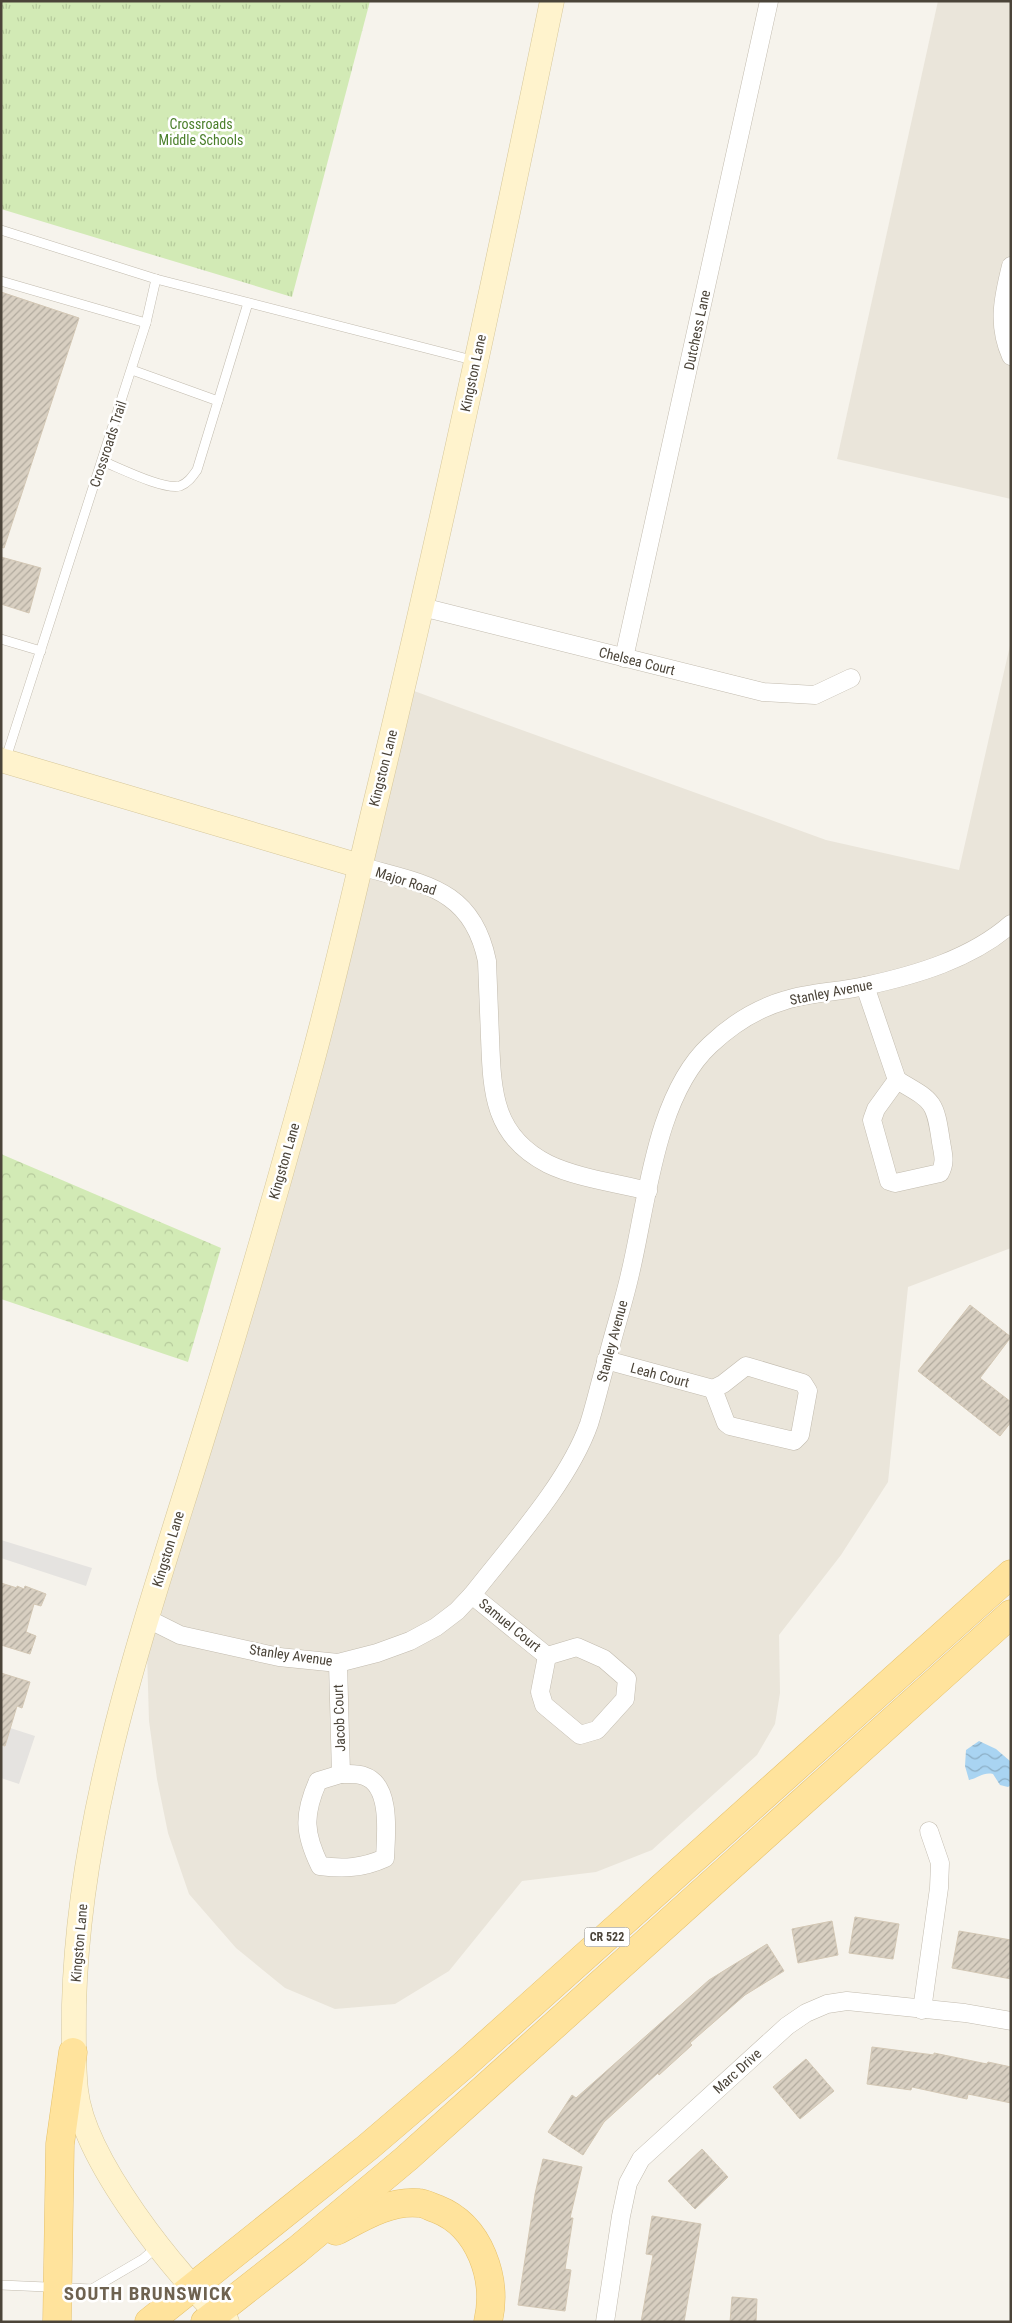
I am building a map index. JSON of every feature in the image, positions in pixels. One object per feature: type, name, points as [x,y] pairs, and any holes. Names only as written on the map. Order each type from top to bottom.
[{"type":"main road","name":"CR 522","points":[[149,2322],[368,2147],[465,2064],[1011,1574]]},
{"type":"main road","name":"CR 522","points":[[217,2319],[296,2250],[407,2158],[516,2062],[1011,1614]]},
{"type":"main road","points":[[57,2322],[60,2144],[73,2052]]},
{"type":"main road","points":[[296,2250],[389,2205],[419,2202],[443,2212],[467,2228],[476,2241],[485,2260],[489,2282],[491,2311],[488,2322]]},
{"type":"street","name":"Kingston Lane","points":[[217,2319],[127,2203],[85,2129],[76,2097],[73,2052],[76,1963],[85,1878],[101,1790],[146,1618],[208,1421],[311,1068],[422,607],[552,1]]},
{"type":"street","name":"Dutchess Lane","points":[[624,658],[769,1]]},
{"type":"street","points":[[1011,266],[1002,300],[1001,317],[1004,336],[1011,356]]},
{"type":"street","name":"Chelsea Court","points":[[422,607],[763,692],[815,695],[851,678]]},
{"type":"street","name":"Major Road","points":[[3,761],[436,889],[452,898],[476,926],[484,943],[487,961],[491,1083],[495,1104],[504,1123],[516,1140],[531,1154],[550,1164],[648,1191]]},
{"type":"street","name":"Stanley Avenue","points":[[146,1618],[180,1635],[279,1657],[338,1662],[377,1653],[410,1642],[457,1611],[472,1595],[559,1480],[588,1426],[630,1275],[656,1153],[675,1094],[692,1067],[708,1047],[730,1029],[756,1012],[786,999],[865,986],[948,962],[974,950],[1011,924]]},
{"type":"street","points":[[865,986],[897,1080],[924,1096],[937,1112],[944,1164],[940,1173],[895,1183],[888,1181],[872,1120],[876,1109],[897,1080]]},
{"type":"street","name":"Leah Court","points":[[606,1360],[713,1389]]},
{"type":"street","points":[[746,1366],[803,1383],[808,1391],[800,1435],[794,1441],[730,1426],[726,1423],[713,1389],[724,1384],[746,1366]]},
{"type":"street","name":"Samuel Court","points":[[472,1595],[547,1656]]},
{"type":"street","name":"Samuel Court","points":[[577,1647],[604,1659],[626,1679],[624,1699],[597,1730],[580,1735],[544,1705],[540,1692],[547,1656],[577,1647]]},
{"type":"street","name":"Jacob Court","points":[[338,1662],[341,1774]]},
{"type":"street","points":[[341,1774],[365,1776],[376,1784],[383,1795],[386,1827],[385,1858],[369,1865],[342,1868],[320,1866],[310,1845],[306,1825],[308,1810],[318,1781],[341,1774]]},
{"type":"street","points":[[922,2010],[940,1888],[940,1863],[929,1831]]},
{"type":"street","name":"Marc Drive","points":[[605,2322],[621,2216],[628,2183],[641,2159],[664,2136],[787,2026],[806,2013],[827,2004],[848,2001],[874,2002],[922,2010],[965,2013],[1011,2021]]},
{"type":"lane","points":[[1,230],[156,279],[476,361]]},
{"type":"lane","name":"Crossroads Trail","points":[[3,761],[41,651],[132,370],[146,323],[156,279]]},
{"type":"lane","points":[[1,281],[146,323]]},
{"type":"lane","points":[[102,461],[162,484],[179,486],[190,480],[196,470],[248,303]]},
{"type":"lane","points":[[132,370],[218,401]]},
{"type":"lane","points":[[1,639],[41,651]]},
{"type":"lane","points":[[1,2285],[92,2289],[143,2259],[159,2245]]},
{"type":"shaded area","points":[[938,1],[1011,1],[1011,499],[837,459]]},
{"type":"shaded area","points":[[1011,641],[1011,1248],[908,1287],[888,1482],[841,1555],[779,1635],[780,1693],[775,1724],[757,1755],[652,1850],[596,1872],[522,1881],[449,1971],[395,2004],[335,2009],[285,1988],[236,1948],[189,1894],[168,1833],[157,1779],[149,1721],[146,1618],[311,1068],[403,687],[826,840],[959,870]]},
{"type":"shaded area","points":[[1,1540],[92,1568],[86,1586],[1,1558]]},
{"type":"shaded area","points":[[1,1725],[35,1736],[19,1784],[1,1778]]},
{"type":"green space","name":"Crossroads Middle Schools","points":[[1,1],[370,1],[292,297],[1,209]]},
{"type":"green space","points":[[1,1154],[221,1248],[188,1362],[1,1299]]},
{"type":"water","points":[[979,1741],[996,1749],[1010,1761],[1011,1785],[1008,1787],[1000,1785],[993,1774],[984,1774],[969,1780],[965,1766],[966,1750]]},
{"type":"building","points":[[1,292],[79,318],[4,548],[1,547]]},
{"type":"building","points":[[1,557],[41,568],[29,613],[1,604]]},
{"type":"building","points":[[970,1305],[1011,1337],[980,1378],[1011,1402],[1011,1422],[1000,1436],[918,1371]]},
{"type":"building","points":[[1,1583],[24,1589],[25,1586],[46,1594],[41,1606],[34,1604],[26,1632],[36,1636],[30,1654],[1,1645]]},
{"type":"building","points":[[1,1673],[30,1682],[22,1708],[17,1706],[5,1746],[1,1745]]},
{"type":"building","points":[[855,1917],[899,1924],[893,1959],[849,1953]]},
{"type":"building","points":[[832,1921],[838,1955],[798,1963],[792,1929]]},
{"type":"building","points":[[959,1931],[1011,1940],[1011,1979],[952,1968]]},
{"type":"building","points":[[767,1944],[784,1971],[745,1995],[690,2043],[692,2045],[604,2122],[583,2155],[548,2132],[572,2095],[576,2098],[709,1980]]},
{"type":"building","points":[[872,2047],[934,2055],[934,2053],[1011,2067],[1011,2103],[968,2094],[967,2099],[912,2087],[911,2090],[867,2084]]},
{"type":"building","points":[[806,2059],[834,2091],[800,2119],[773,2087]]},
{"type":"building","points":[[702,2149],[728,2177],[695,2209],[668,2181]]},
{"type":"building","points":[[543,2159],[582,2167],[570,2218],[573,2218],[565,2269],[571,2270],[565,2311],[518,2305],[535,2194]]},
{"type":"building","points":[[652,2216],[701,2224],[684,2322],[641,2322],[653,2255],[646,2254]]},
{"type":"building","points":[[732,2297],[757,2299],[756,2322],[730,2322]]},
{"type":"district","name":"SOUTH BRUNSWICK","points":[[148,2293]]}]
